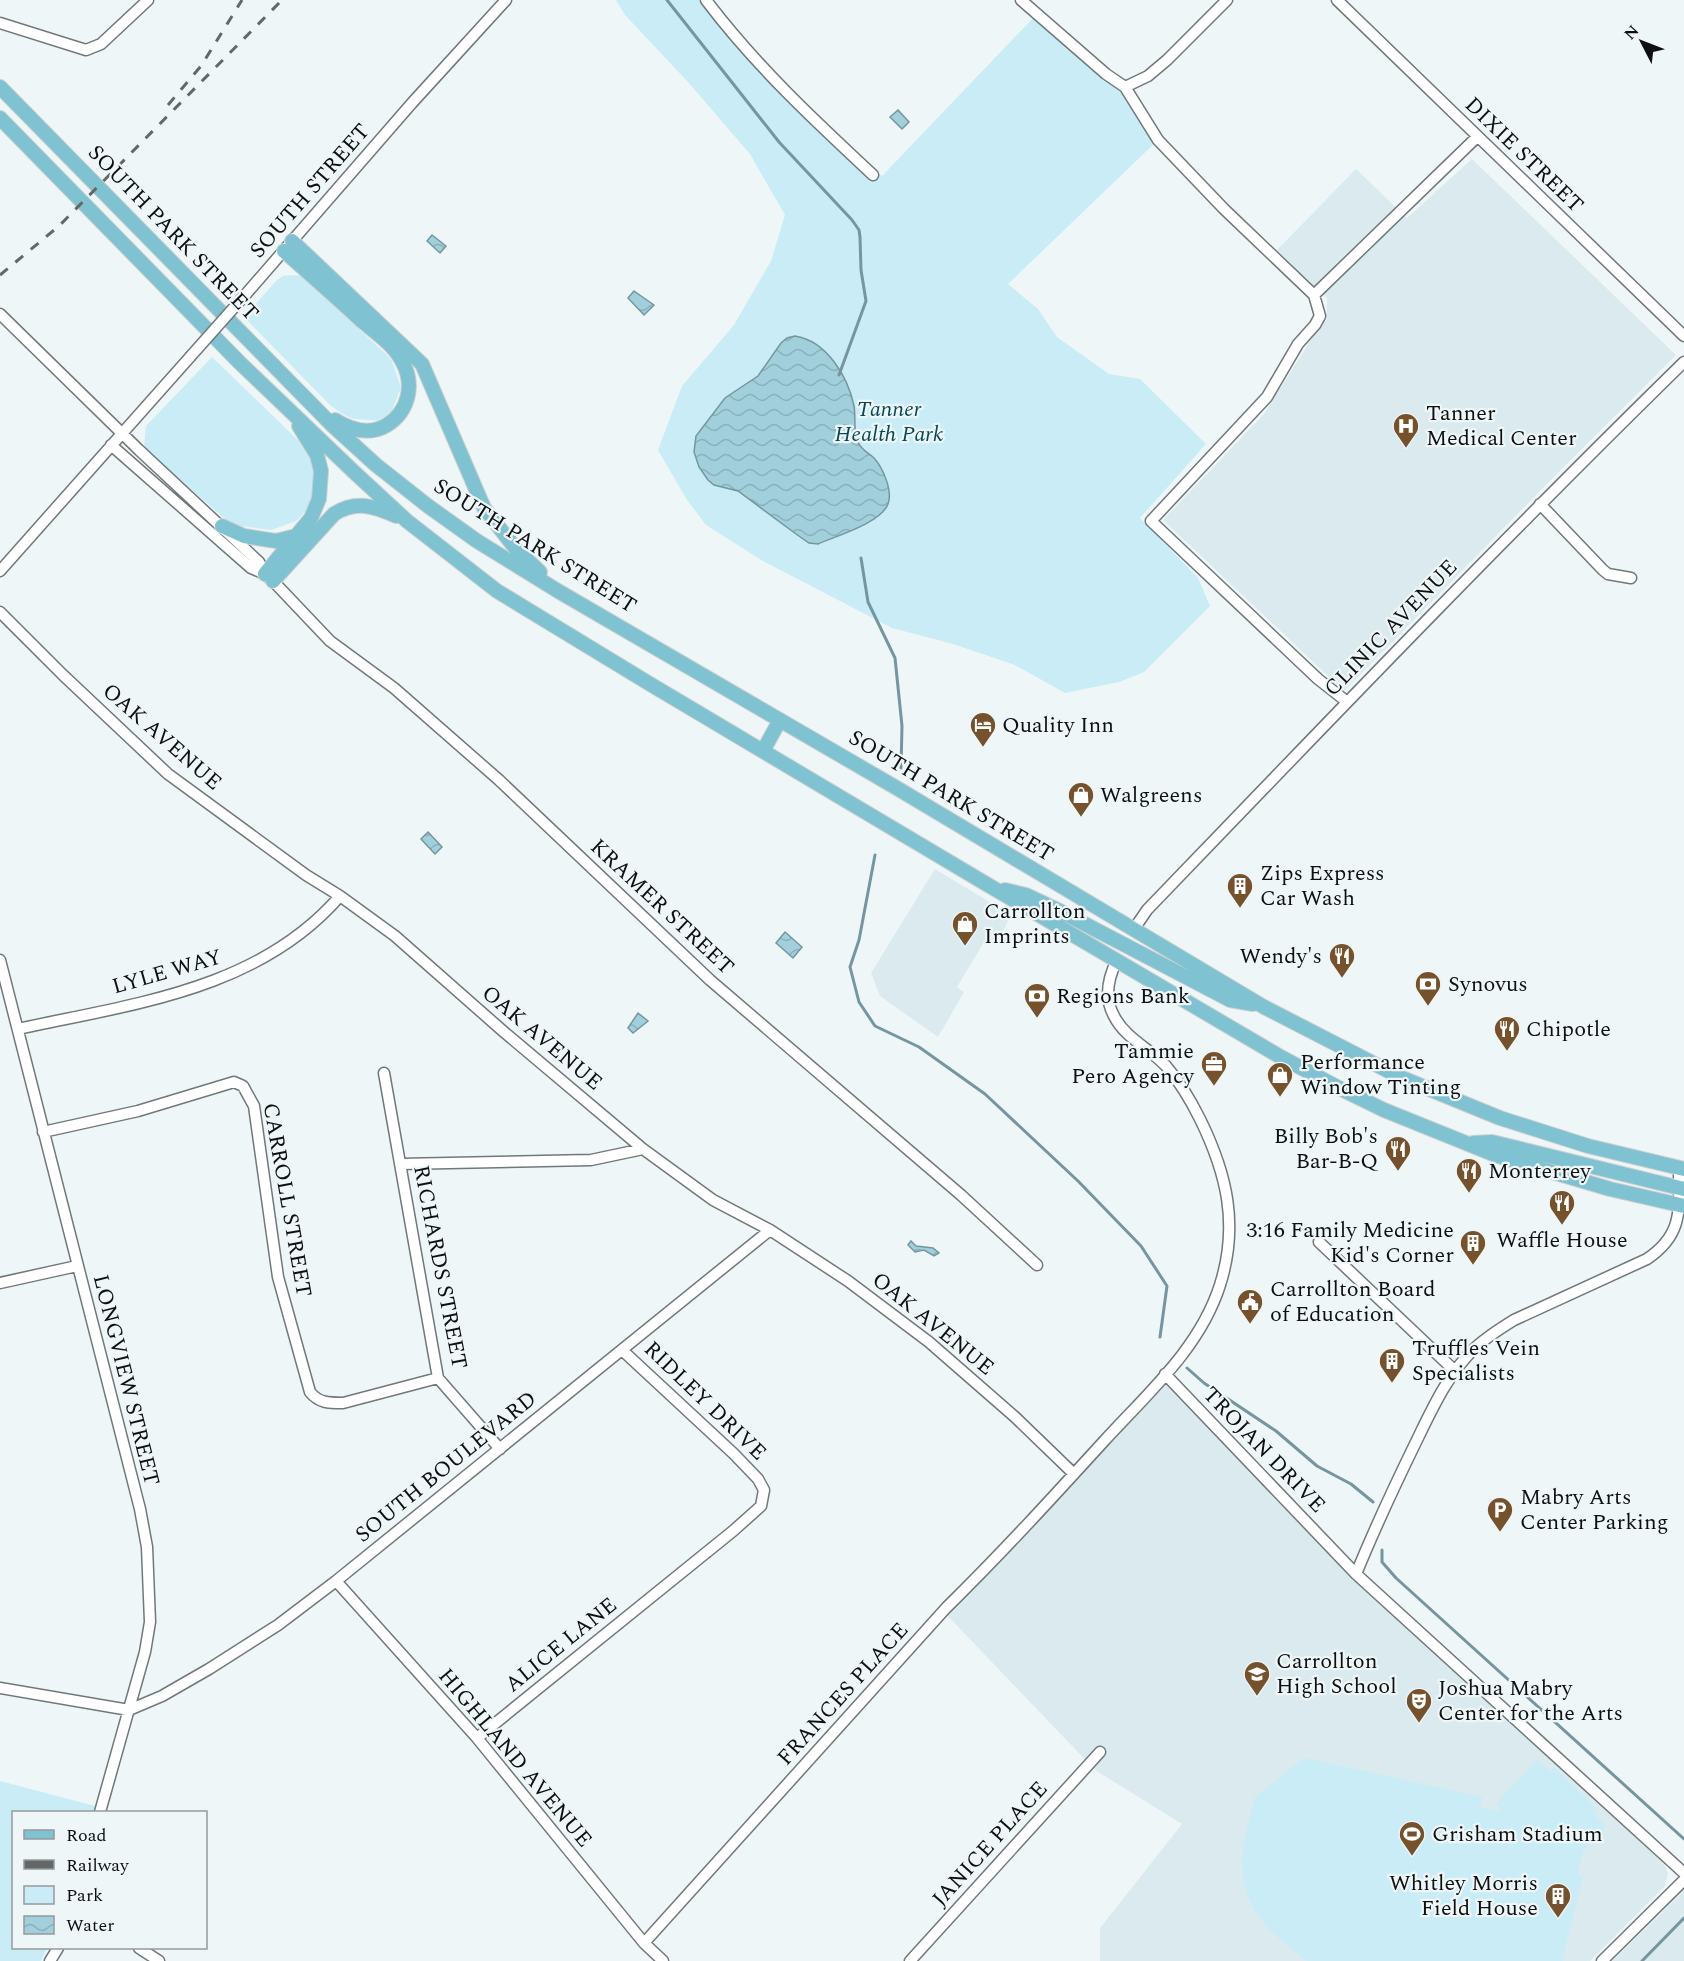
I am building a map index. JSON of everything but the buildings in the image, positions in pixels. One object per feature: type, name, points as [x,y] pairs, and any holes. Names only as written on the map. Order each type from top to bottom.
[{"type":"main road","name":"SOUTH PARK STREET","points":[[0,87],[161,249],[310,404],[376,465],[428,506],[477,541],[558,591],[1261,1006]]},
{"type":"main road","name":"SOUTH PARK STREET","points":[[0,118],[233,356],[407,521],[498,591],[991,886],[1279,1056],[1339,1088],[1384,1110],[1498,1156],[1572,1179],[1681,1205]]},
{"type":"main road","points":[[288,246],[393,348],[403,361],[409,378],[408,396],[402,412],[381,429],[360,431],[349,428],[310,404]]},
{"type":"main road","points":[[288,246],[422,364],[484,507],[516,549],[558,591]]},
{"type":"main road","points":[[269,578],[316,509],[321,489],[316,455],[289,409]]},
{"type":"main road","points":[[269,578],[334,514],[341,510],[355,505],[372,506],[407,521]]},
{"type":"main road","points":[[222,526],[244,536],[261,540],[276,541],[296,536]]},
{"type":"main road","points":[[763,751],[780,720]]},
{"type":"main road","points":[[991,886],[1026,895],[1230,1000],[1261,1006],[1402,1078],[1500,1118],[1588,1146],[1681,1168]]},
{"type":"main road","points":[[1117,960],[1134,929]]},
{"type":"main road","points":[[1468,1144],[1492,1142],[1682,1189]]},
{"type":"street","points":[[0,23],[86,50],[101,44],[148,0]]},
{"type":"street","name":"SOUTH STREET","points":[[0,571],[506,0]]},
{"type":"street","points":[[706,0],[728,28],[806,113],[873,175]]},
{"type":"street","points":[[1021,0],[1106,74],[1125,87],[1158,140],[1224,209],[1314,295],[1320,316],[1298,344],[1271,391],[1151,521],[1311,672],[1346,701]]},
{"type":"street","points":[[1125,87],[1148,76],[1167,60],[1227,0]]},
{"type":"street","name":"DIXIE STREET","points":[[1337,0],[1684,336]]},
{"type":"street","points":[[1314,295],[1477,136]]},
{"type":"street","name":"KRAMER STREET","points":[[0,314],[259,562],[269,578],[330,641],[394,688],[500,780],[710,980],[961,1195],[1037,1265]]},
{"type":"street","name":"CLINIC AVENUE","points":[[1134,929],[1147,910],[1346,701],[1684,362]]},
{"type":"street","name":"KRAMER STREET","points":[[111,445],[252,568],[269,578]]},
{"type":"street","points":[[1540,504],[1603,570],[1608,574],[1631,578]]},
{"type":"street","name":"OAK AVENUE","points":[[0,612],[168,774],[306,875],[340,896],[395,936],[504,1032],[643,1149],[713,1200],[770,1230],[848,1281],[929,1341],[1074,1474]]},
{"type":"street","name":"LYLE WAY","points":[[18,1029],[174,995],[230,975],[273,953],[299,935],[324,914],[340,896]]},
{"type":"street","name":"LONGVIEW STREET","points":[[0,960],[140,1509],[147,1547],[150,1622],[145,1652],[100,1811]]},
{"type":"street","points":[[1117,960],[1108,986],[1108,1003],[1114,1017],[1124,1031],[1165,1065],[1180,1084],[1215,1150],[1227,1192],[1230,1223],[1228,1254],[1220,1285],[1210,1313],[1194,1340],[1165,1374]]},
{"type":"street","name":"RICHARDS STREET","points":[[384,1073],[438,1378],[500,1449]]},
{"type":"street","name":"CARROLL STREET","points":[[43,1132],[138,1111],[234,1082],[243,1086],[254,1106],[278,1277],[310,1392],[316,1400],[343,1403],[438,1378]]},
{"type":"street","points":[[400,1164],[591,1160],[643,1149]]},
{"type":"street","points":[[1356,1574],[1406,1462],[1455,1371],[1475,1347],[1495,1331],[1655,1253],[1672,1236],[1681,1205],[1681,1168]]},
{"type":"street","name":"SOUTH BOULEVARD","points":[[129,1710],[162,1696],[278,1625],[336,1581],[770,1230]]},
{"type":"street","points":[[1319,1242],[1455,1371]]},
{"type":"street","points":[[0,1283],[77,1266]]},
{"type":"street","name":"RIDLEY DRIVE","points":[[622,1350],[734,1454],[758,1479],[764,1490],[760,1506],[642,1605]]},
{"type":"street","name":"FRANCES PLACE","points":[[644,1943],[946,1608],[1074,1474],[1165,1374]]},
{"type":"street","name":"TROJAN DRIVE","points":[[1165,1374],[1356,1574],[1684,1873]]},
{"type":"street","name":"HIGHLAND AVENUE","points":[[336,1581],[477,1738],[644,1943],[663,1961]]},
{"type":"street","name":"ALICE LANE","points":[[477,1738],[642,1605]]},
{"type":"street","points":[[0,1688],[129,1710]]},
{"type":"street","name":"JANICE PLACE","points":[[910,1961],[1100,1752]]},
{"type":"street","points":[[1602,1961],[1684,1880]]},
{"type":"street","points":[[142,1949],[159,1961]]},
{"type":"shaded area","name":"Tanner Medical Center","points":[[1472,159],[1676,355],[1344,691],[1163,520],[1264,414],[1314,335],[1327,319],[1327,298],[1277,250],[1356,169],[1407,218]]},
{"type":"shaded area","points":[[935,869],[1001,909],[1008,919],[1006,926],[992,946],[984,942],[957,987],[964,992],[938,1037],[880,996],[871,973]]},
{"type":"shaded area","name":"Carrollton High School","points":[[1165,1374],[1410,1624],[1664,1864],[1668,1874],[1665,1886],[1590,1961],[1100,1961],[1100,1928],[1182,1824],[1095,1770],[944,1612]]},
{"type":"shaded area","points":[[1684,1891],[1684,1961],[1612,1961]]},
{"type":"green space","name":"Tanner Health Park","points":[[616,0],[706,0],[779,93],[839,144],[882,176],[1037,14],[1125,87],[1158,140],[1008,284],[1038,309],[1057,337],[1109,374],[1140,379],[1206,444],[1140,518],[1198,578],[1210,606],[1144,672],[1119,682],[1065,693],[1015,665],[953,644],[892,628],[763,561],[706,525],[687,500],[658,450],[682,386],[734,325],[771,261],[785,215],[750,154],[688,82],[625,15]]},
{"type":"green space","points":[[283,276],[301,276],[392,361],[401,388],[392,410],[380,421],[349,417],[330,405],[244,317],[277,280]]},
{"type":"green space","points":[[212,357],[303,445],[314,464],[316,491],[310,507],[296,521],[271,530],[232,525],[144,448],[146,426]]},
{"type":"green space","name":"Grisham Stadium","points":[[1304,1758],[1482,1797],[1480,1807],[1498,1811],[1500,1808],[1496,1804],[1537,1760],[1550,1771],[1554,1767],[1597,1809],[1593,1813],[1606,1826],[1583,1851],[1577,1875],[1583,1877],[1562,1961],[1307,1961],[1294,1952],[1272,1932],[1254,1909],[1244,1881],[1242,1858],[1255,1797]]},
{"type":"green space","points":[[0,1781],[95,1806],[93,1811],[12,1811],[12,1949],[47,1949],[41,1961],[0,1961]]},
{"type":"water","points":[[898,110],[909,122],[902,129],[890,117]]},
{"type":"water","points":[[432,235],[446,246],[440,253],[427,241]]},
{"type":"water","points":[[634,291],[654,305],[644,315],[628,298]]},
{"type":"water","points":[[795,336],[817,345],[841,372],[854,406],[859,445],[874,458],[881,468],[889,493],[888,504],[877,517],[818,544],[809,543],[738,491],[714,485],[699,467],[694,452],[696,436],[725,398],[758,376],[781,343]]},
{"type":"water","points":[[428,832],[442,847],[435,854],[421,839]]},
{"type":"water","points":[[785,932],[802,947],[793,958],[776,943]]},
{"type":"water","points":[[638,1013],[648,1021],[633,1033],[628,1028]]},
{"type":"water","points":[[911,1241],[916,1246],[933,1248],[939,1253],[934,1256],[924,1250],[915,1252],[908,1245]]},
{"type":"waterway","points":[[667,0],[779,142],[859,230],[861,270],[866,301],[839,375]]},
{"type":"waterway","points":[[861,558],[868,602],[895,658],[902,726],[901,768]]},
{"type":"waterway","points":[[875,855],[859,940],[850,967],[859,1002],[875,1026],[919,1047],[985,1094],[1078,1181],[1141,1246],[1167,1286],[1160,1337]]},
{"type":"waterway","points":[[1187,1368],[1204,1383],[1276,1431],[1317,1466],[1351,1484],[1373,1502]]},
{"type":"waterway","points":[[1382,1550],[1382,1562],[1396,1578],[1684,1839]]},
{"type":"waterway","points":[[1642,1961],[1684,1918]]},
{"type":"railway","points":[[168,105],[201,66],[242,0]]},
{"type":"railway","points":[[0,275],[59,226],[282,0]]},
{"type":"place","name":"Tanner Medical Center","points":[[1406,449]]},
{"type":"place","name":"Quality Inn","points":[[983,748]]},
{"type":"place","name":"Walgreens","points":[[1081,818]]},
{"type":"place","name":"Zips Express Car Wash","points":[[1240,909]]},
{"type":"place","name":"Carrollton Imprints","points":[[965,947]]},
{"type":"place","name":"Wendy's","points":[[1342,979]]},
{"type":"place","name":"Synovus","points":[[1428,1007]]},
{"type":"place","name":"Regions Bank","points":[[1037,1019]]},
{"type":"place","name":"Chipotle","points":[[1507,1052]]},
{"type":"place","name":"Tammie Pero Agency","points":[[1214,1087]]},
{"type":"place","name":"Performance Window Tinting","points":[[1280,1098]]},
{"type":"place","name":"Billy Bob's Bar-B-Q","points":[[1398,1172]]},
{"type":"place","name":"Monterrey","points":[[1469,1194]]},
{"type":"place","name":"Waffle House","points":[[1562,1226]]},
{"type":"place","name":"3:16 Family Medicine Kid's Corner","points":[[1473,1266]]},
{"type":"place","name":"Carrollton Board of Education","points":[[1250,1325]]},
{"type":"place","name":"Truffles Vein Specialists","points":[[1392,1384]]},
{"type":"place","name":"Mabry Arts Center Parking","points":[[1500,1533]]},
{"type":"place","name":"Carrollton High School","points":[[1257,1697]]},
{"type":"place","name":"Joshua Mabry Center for the Arts","points":[[1419,1724]]},
{"type":"place","name":"Grisham Stadium","points":[[1412,1857]]},
{"type":"place","name":"Whitley Morris Field House","points":[[1558,1919]]}]
